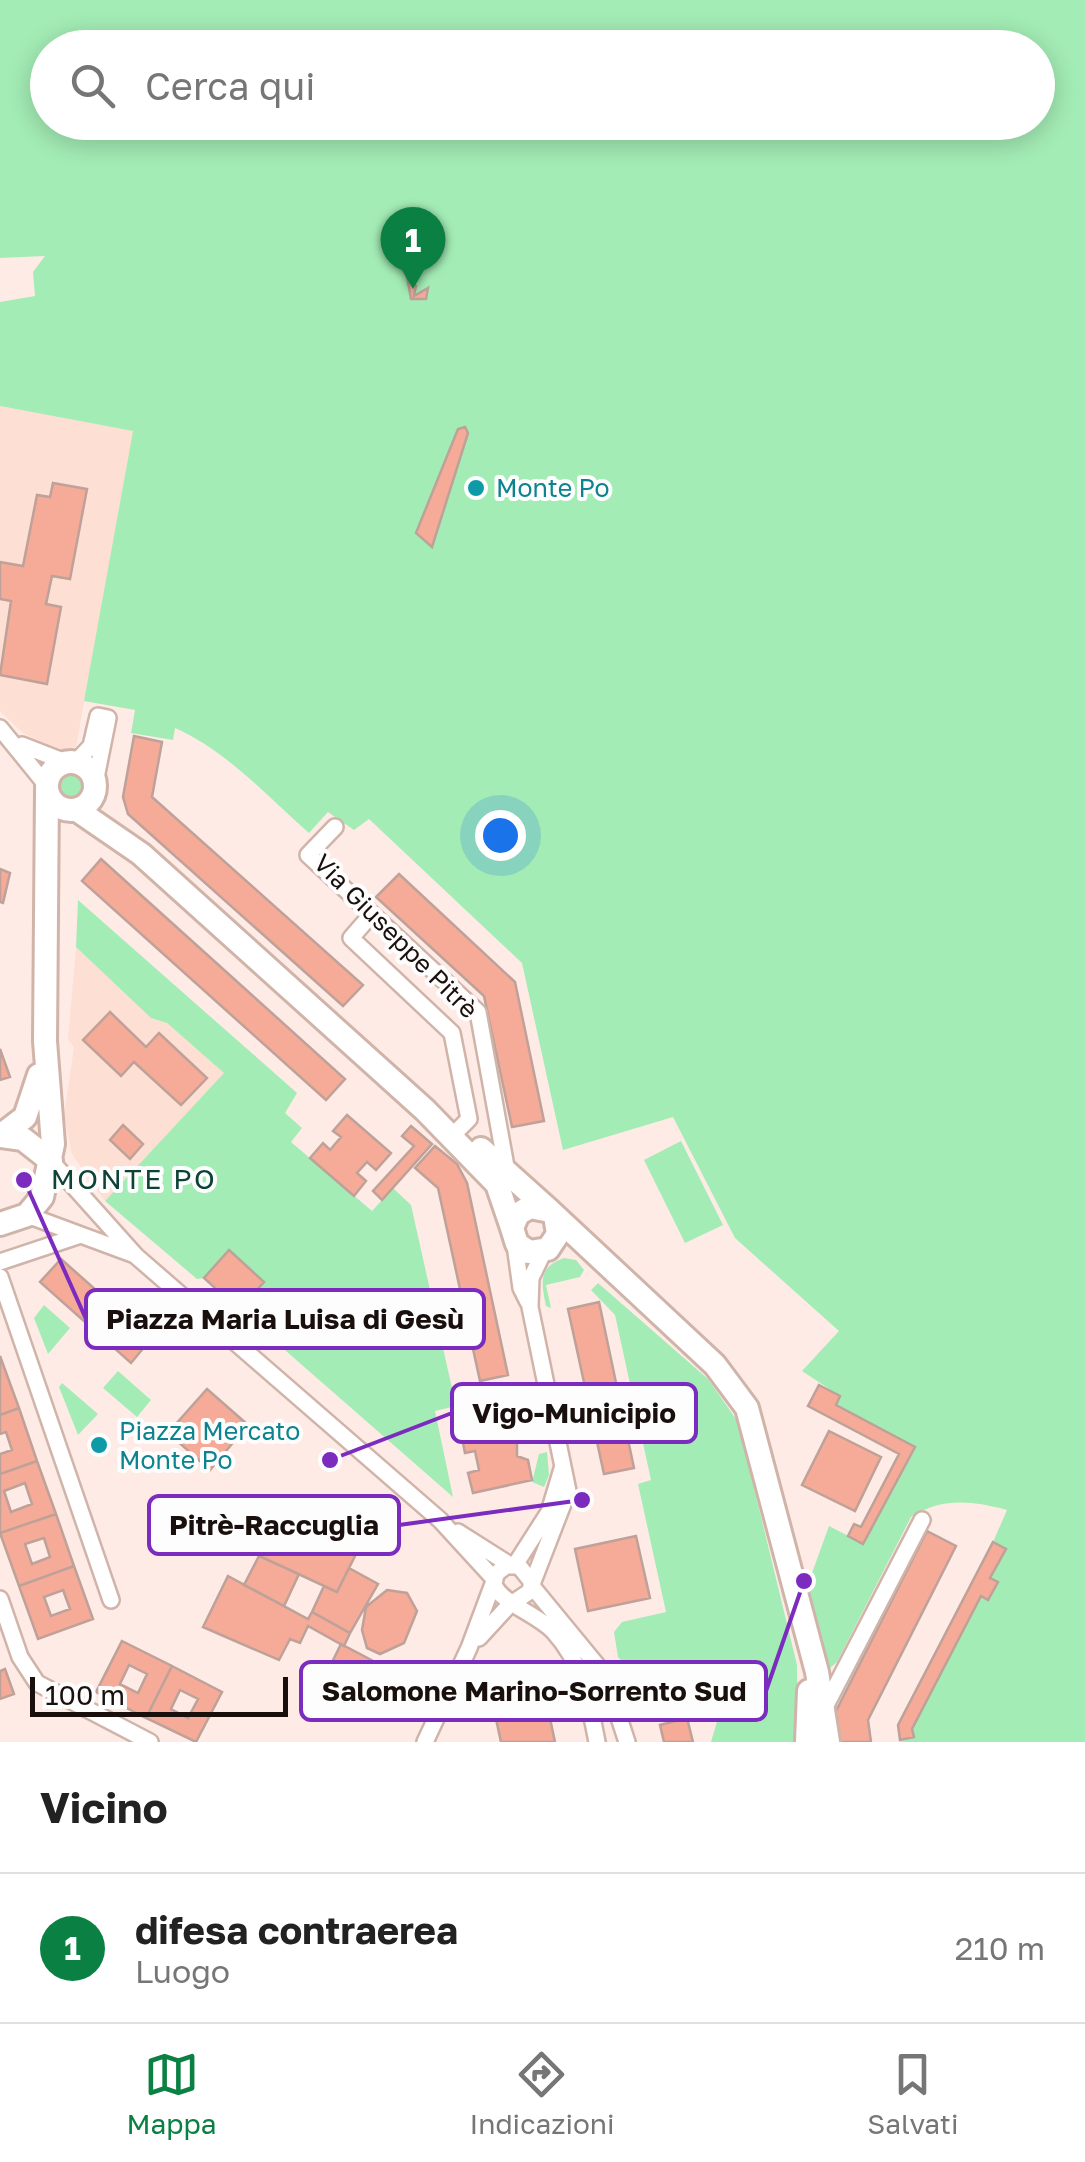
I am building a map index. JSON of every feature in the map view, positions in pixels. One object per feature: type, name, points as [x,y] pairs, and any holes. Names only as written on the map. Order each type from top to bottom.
[{"type":"street","points":[[0,1224],[27,1214],[46,1186],[51,1161],[45,1042],[50,855],[47,788],[56,768],[72,763],[91,746],[98,716],[108,718],[88,804],[56,827],[50,855]]},
{"type":"street","points":[[5,733],[90,772],[104,812],[141,854],[425,1110],[497,1184],[513,1233],[521,1288],[530,1306]]},
{"type":"street","points":[[5,733],[59,807],[75,810],[141,854]]},
{"type":"street","name":"Via Giuseppe Pitrè","points":[[334,827],[308,855],[478,1012],[507,1172]]},
{"type":"street","points":[[371,915],[351,938],[452,1033],[469,1119],[459,1129]]},
{"type":"street","points":[[376,961],[398,938]]},
{"type":"street","points":[[452,1033],[478,1012]]},
{"type":"street","points":[[0,1136],[32,1107],[45,1042]]},
{"type":"street","points":[[461,1073],[489,1067]]},
{"type":"street","points":[[425,1110],[459,1129],[507,1172],[714,1365],[747,1408],[759,1442],[806,1643],[820,1742]]},
{"type":"street","points":[[0,1136],[23,1139],[51,1161],[136,1256],[440,1520],[494,1582],[499,1596],[544,1622],[575,1659],[597,1742]]},
{"type":"street","points":[[469,1648],[513,1602],[528,1595],[566,1504],[564,1460],[530,1306],[531,1278],[558,1234],[552,1214],[537,1206],[523,1210],[513,1233]]},
{"type":"street","points":[[27,1214],[136,1256]]},
{"type":"street","points":[[513,1233],[523,1249],[577,1251],[618,1276]]},
{"type":"street","points":[[0,1262],[80,1235]]},
{"type":"street","points":[[0,1277],[111,1600]]},
{"type":"street","points":[[466,1413],[549,1394]]},
{"type":"street","points":[[425,1742],[469,1648],[494,1582],[500,1570],[512,1565],[548,1512],[564,1460]]},
{"type":"street","points":[[440,1520],[528,1572],[606,1675],[628,1742]]},
{"type":"street","points":[[815,1694],[851,1655],[922,1520]]},
{"type":"street","points":[[0,1599],[20,1657],[37,1682],[150,1742]]},
{"type":"street","points":[[806,1742],[815,1694],[851,1655]]},
{"type":"street","points":[[815,1694],[828,1742]]},
{"type":"shaded area","points":[[0,406],[133,431],[76,747],[67,749],[54,749],[23,733],[0,711]]},
{"type":"shaded area","points":[[76,947],[151,1018],[167,1023],[224,1073],[105,1201],[72,1154],[64,1115],[74,1047],[68,1040]]},
{"type":"green space","points":[[0,0],[1085,0],[1085,1742],[900,1742],[914,1737],[912,1728],[981,1596],[989,1599],[997,1583],[990,1578],[1005,1549],[993,1542],[1007,1510],[958,1503],[934,1506],[911,1517],[837,1662],[830,1668],[823,1658],[808,1584],[829,1526],[864,1544],[914,1447],[836,1405],[840,1396],[802,1371],[839,1331],[735,1238],[673,1117],[563,1150],[522,963],[369,819],[354,830],[328,812],[309,833],[246,775],[194,738],[175,728],[173,740],[131,733],[135,710],[84,701],[133,431],[0,406],[0,302],[35,296],[33,272],[45,256],[0,258]]},
{"type":"green space","points":[[71,769],[83,774],[88,786],[83,798],[71,803],[59,798],[54,786],[59,774]]},
{"type":"green space","points":[[78,900],[297,1093],[285,1113],[302,1128],[291,1142],[372,1211],[393,1188],[411,1205],[456,1406],[435,1411],[453,1497],[239,1310],[264,1282],[230,1251],[204,1278],[197,1279],[105,1201],[224,1073],[167,1023],[151,1018],[76,947]]},
{"type":"green space","points":[[681,1141],[723,1225],[685,1243],[644,1160]]},
{"type":"green space","points":[[564,1258],[576,1260],[584,1270],[580,1277],[546,1285],[551,1308],[546,1306],[543,1276],[550,1266]]},
{"type":"green space","points":[[598,1283],[708,1379],[738,1422],[797,1665],[798,1742],[711,1742],[725,1694],[636,1712],[628,1668],[618,1657],[614,1632],[622,1622],[666,1612],[638,1484],[651,1480],[615,1315],[591,1290]]},
{"type":"green space","points":[[44,1305],[70,1328],[48,1354],[34,1318]]},
{"type":"green space","points":[[118,1371],[151,1400],[137,1417],[103,1388]]},
{"type":"green space","points":[[62,1383],[98,1414],[78,1435],[59,1387]]},
{"type":"green space","points":[[547,1452],[549,1475],[544,1487],[532,1482],[539,1454]]},
{"type":"building","points":[[407,277],[416,286],[414,296],[428,288],[426,299],[411,299]]},
{"type":"building","points":[[465,427],[468,433],[432,547],[416,533],[458,429]]},
{"type":"building","points":[[53,483],[87,489],[70,579],[52,576],[46,604],[61,607],[47,684],[0,675],[11,601],[0,599],[0,562],[23,566],[37,495],[50,497]]},
{"type":"building","points":[[134,736],[162,742],[152,797],[363,985],[343,1006],[128,814],[123,797]]},
{"type":"building","points":[[101,859],[345,1079],[326,1100],[82,881]]},
{"type":"building","points":[[0,869],[10,873],[3,903],[0,902]]},
{"type":"building","points":[[399,874],[515,982],[544,1121],[512,1127],[484,996],[376,897]]},
{"type":"building","points":[[110,1012],[146,1047],[159,1033],[207,1078],[181,1105],[134,1062],[121,1076],[83,1040]]},
{"type":"building","points":[[0,1049],[10,1077],[0,1080]]},
{"type":"building","points":[[347,1115],[391,1153],[376,1170],[367,1162],[357,1173],[366,1181],[354,1196],[310,1158],[323,1143],[330,1150],[341,1137],[333,1131]]},
{"type":"building","points":[[123,1125],[143,1144],[130,1159],[110,1140]]},
{"type":"building","points":[[411,1126],[432,1144],[382,1200],[373,1191],[414,1146],[402,1136]]},
{"type":"building","points":[[435,1146],[457,1164],[467,1183],[508,1375],[480,1381],[438,1188],[415,1168]]},
{"type":"building","points":[[229,1250],[264,1282],[239,1310],[204,1278]]},
{"type":"building","points":[[61,1259],[151,1339],[131,1363],[40,1282]]},
{"type":"building","points":[[599,1302],[634,1468],[604,1474],[568,1309]]},
{"type":"building","points":[[0,1356],[19,1408],[0,1415]]},
{"type":"building","points":[[819,1385],[840,1396],[836,1405],[915,1447],[863,1544],[848,1536],[854,1524],[861,1527],[899,1454],[808,1406]]},
{"type":"building","points":[[207,1389],[248,1425],[210,1470],[168,1433]]},
{"type":"building","points":[[19,1408],[37,1461],[0,1474],[0,1454],[12,1450],[6,1432],[0,1434],[0,1415]]},
{"type":"building","points":[[519,1420],[523,1440],[517,1441],[517,1456],[528,1460],[532,1480],[473,1493],[468,1473],[479,1470],[475,1451],[465,1453],[461,1433]]},
{"type":"building","points":[[829,1431],[881,1457],[855,1511],[802,1485]]},
{"type":"building","points":[[37,1461],[56,1514],[0,1533],[0,1474]],"holes":[[[25,1483],[32,1504],[11,1512],[4,1491]]]},
{"type":"building","points":[[276,1504],[358,1550],[337,1592],[251,1552]]},
{"type":"building","points":[[56,1514],[74,1566],[19,1586],[0,1533]],"holes":[[[44,1538],[50,1557],[32,1564],[25,1544]]]},
{"type":"building","points":[[927,1531],[956,1546],[868,1720],[871,1742],[839,1742],[834,1715]]},
{"type":"building","points":[[636,1536],[650,1598],[588,1611],[575,1549]]},
{"type":"building","points":[[993,1542],[1006,1549],[990,1578],[998,1582],[988,1600],[981,1596],[912,1729],[914,1737],[900,1740],[898,1725]]},
{"type":"building","points":[[259,1556],[299,1574],[284,1606],[244,1585]]},
{"type":"building","points":[[74,1566],[93,1619],[38,1639],[19,1586]],"holes":[[[63,1590],[70,1609],[51,1616],[44,1597]]]},
{"type":"building","points":[[349,1568],[378,1584],[350,1633],[312,1612],[324,1586],[337,1592]]},
{"type":"building","points":[[228,1576],[308,1619],[312,1612],[350,1633],[344,1646],[308,1626],[300,1643],[290,1639],[279,1660],[203,1627]]},
{"type":"building","points":[[387,1590],[407,1593],[417,1611],[404,1643],[380,1654],[367,1648],[362,1630],[366,1607]]},
{"type":"building","points":[[122,1641],[172,1666],[146,1718],[96,1692]],"holes":[[[129,1665],[147,1674],[138,1693],[120,1684]]]},
{"type":"building","points":[[341,1644],[377,1663],[359,1697],[343,1690],[336,1703],[317,1693]]},
{"type":"building","points":[[172,1666],[222,1692],[196,1742],[146,1718]],"holes":[[[180,1690],[198,1699],[188,1718],[171,1709]]]},
{"type":"building","points":[[5,1669],[14,1694],[0,1699],[0,1671]]},
{"type":"building","points":[[548,1709],[555,1742],[501,1742],[496,1719]]},
{"type":"building","points":[[687,1718],[693,1742],[664,1742],[660,1725]]},
{"type":"place","name":"difesa contraerea","points":[[413,289]]},
{"type":"place","name":"Monte Po","points":[[476,488]]},
{"type":"place","name":"Piazza Maria Luisa di Gesù","points":[[24,1180]]},
{"type":"place","name":"Piazza Mercato Monte Po","points":[[99,1445]]},
{"type":"place","name":"Vigo-Municipio","points":[[330,1460]]},
{"type":"place","name":"Pitrè-Raccuglia","points":[[582,1500]]},
{"type":"place","name":"Salomone Marino-Sorrento Sud","points":[[804,1581]]},
{"type":"district","name":"MONTE PO","points":[[134,1179]]}]
